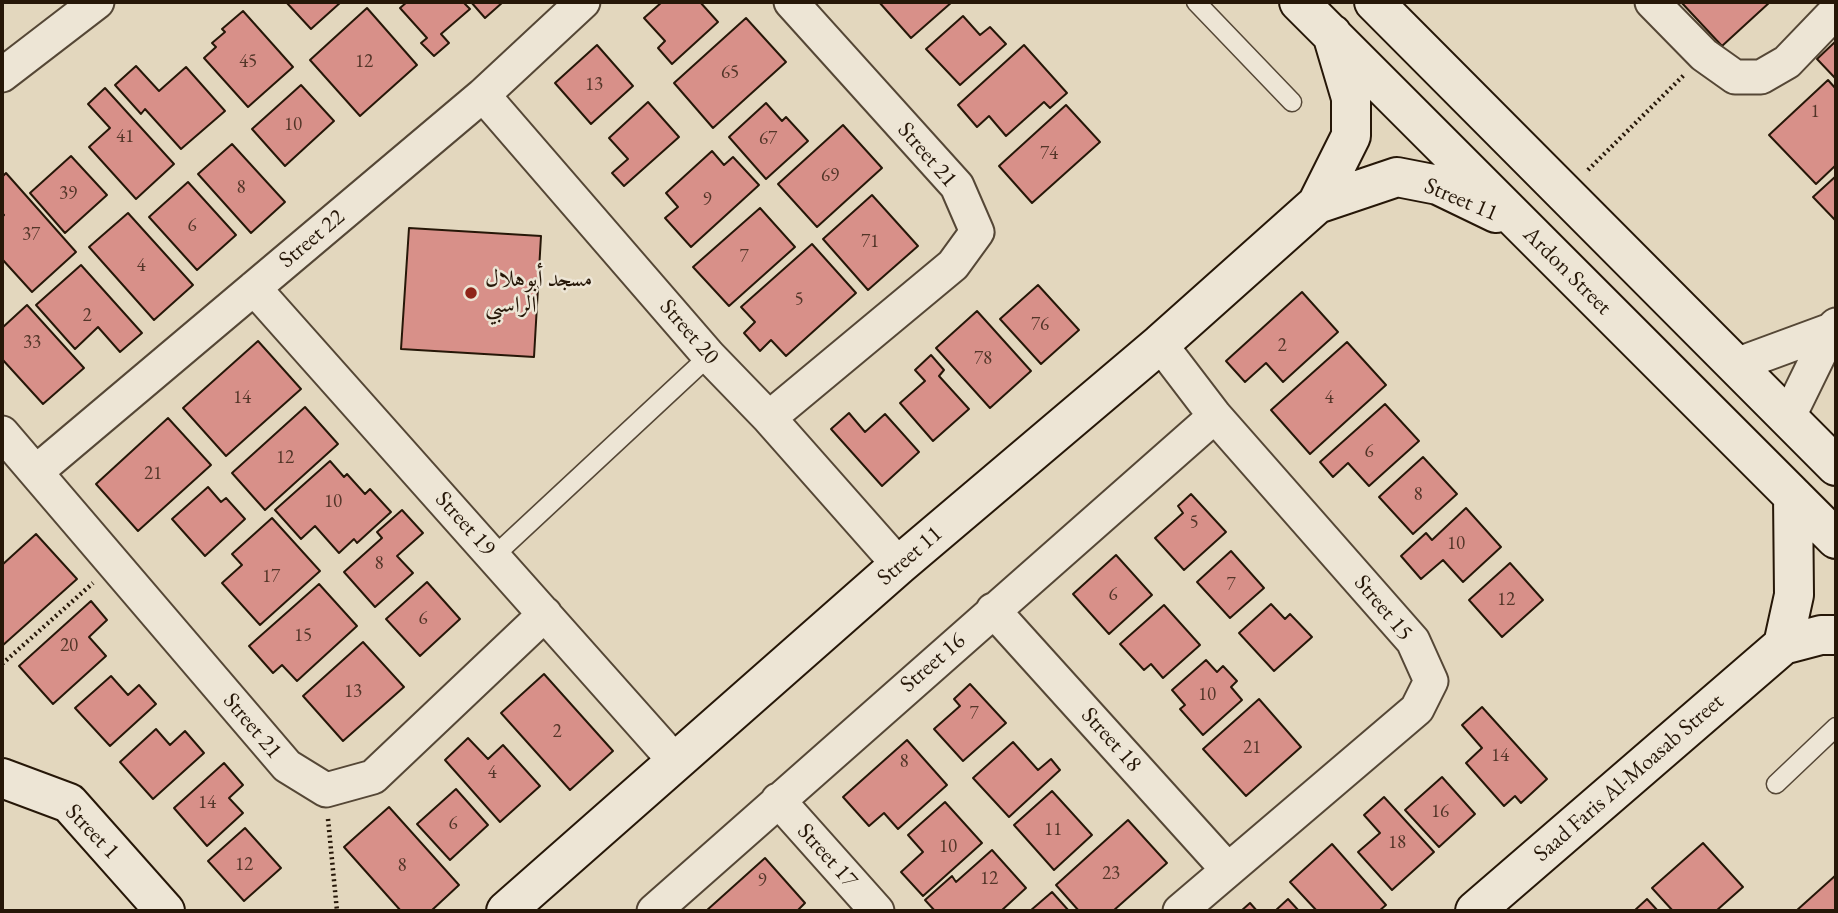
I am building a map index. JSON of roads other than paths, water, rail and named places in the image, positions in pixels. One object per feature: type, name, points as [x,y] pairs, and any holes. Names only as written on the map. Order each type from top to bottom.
[{"type":"street","points":[[2,75],[97,2]]},
{"type":"street","name":"Street 22","points":[[36,472],[483,95],[583,2]]},
{"type":"street","name":"Street 21","points":[[769,418],[953,265],[976,232],[957,186],[791,2]]},
{"type":"street","name":"Ardon Street","points":[[1299,2],[1836,539]]},
{"type":"street","points":[[1374,2],[1566,192],[1836,467]]},
{"type":"street","points":[[1652,2],[1704,55],[1735,77],[1761,77],[1787,62],[1836,11]]},
{"type":"street","name":"Street 11","points":[[506,911],[899,565],[1160,344],[1317,204],[1351,136],[1350,98],[1332,34]]},
{"type":"street","name":"Street 20","points":[[483,95],[709,356],[769,418],[899,565]]},
{"type":"street","name":"Street 11","points":[[1317,204],[1397,177],[1438,185],[1524,227]]},
{"type":"street","name":"Street 19","points":[[254,288],[675,761]]},
{"type":"street","points":[[1736,365],[1833,328]]},
{"type":"street","points":[[1788,418],[1833,328]]},
{"type":"street","name":"Street 15","points":[[1160,344],[1214,416],[1413,641],[1431,681],[1417,709],[1180,911]]},
{"type":"street","name":"Street 16","points":[[654,911],[1214,416]]},
{"type":"street","name":"Street 21","points":[[2,433],[287,766],[326,790],[373,777],[545,614]]},
{"type":"street","points":[[1783,645],[1794,595],[1793,496]]},
{"type":"street","name":"Street 18","points":[[993,610],[1228,870]]},
{"type":"street","name":"Saad Faris Al-Moasab Street","points":[[1475,911],[1783,645],[1821,635],[1836,635]]},
{"type":"street","name":"Street 1","points":[[2,778],[69,803],[165,911]]},
{"type":"street","name":"Street 17","points":[[778,800],[877,911]]},
{"type":"lane","points":[[1203,4],[1292,102]]},
{"type":"lane","points":[[494,556],[709,356]]},
{"type":"lane","points":[[1776,784],[1836,727]]},
{"type":"place","name":"مسجد أبوهلال الراسبي","points":[[471,293]]}]
